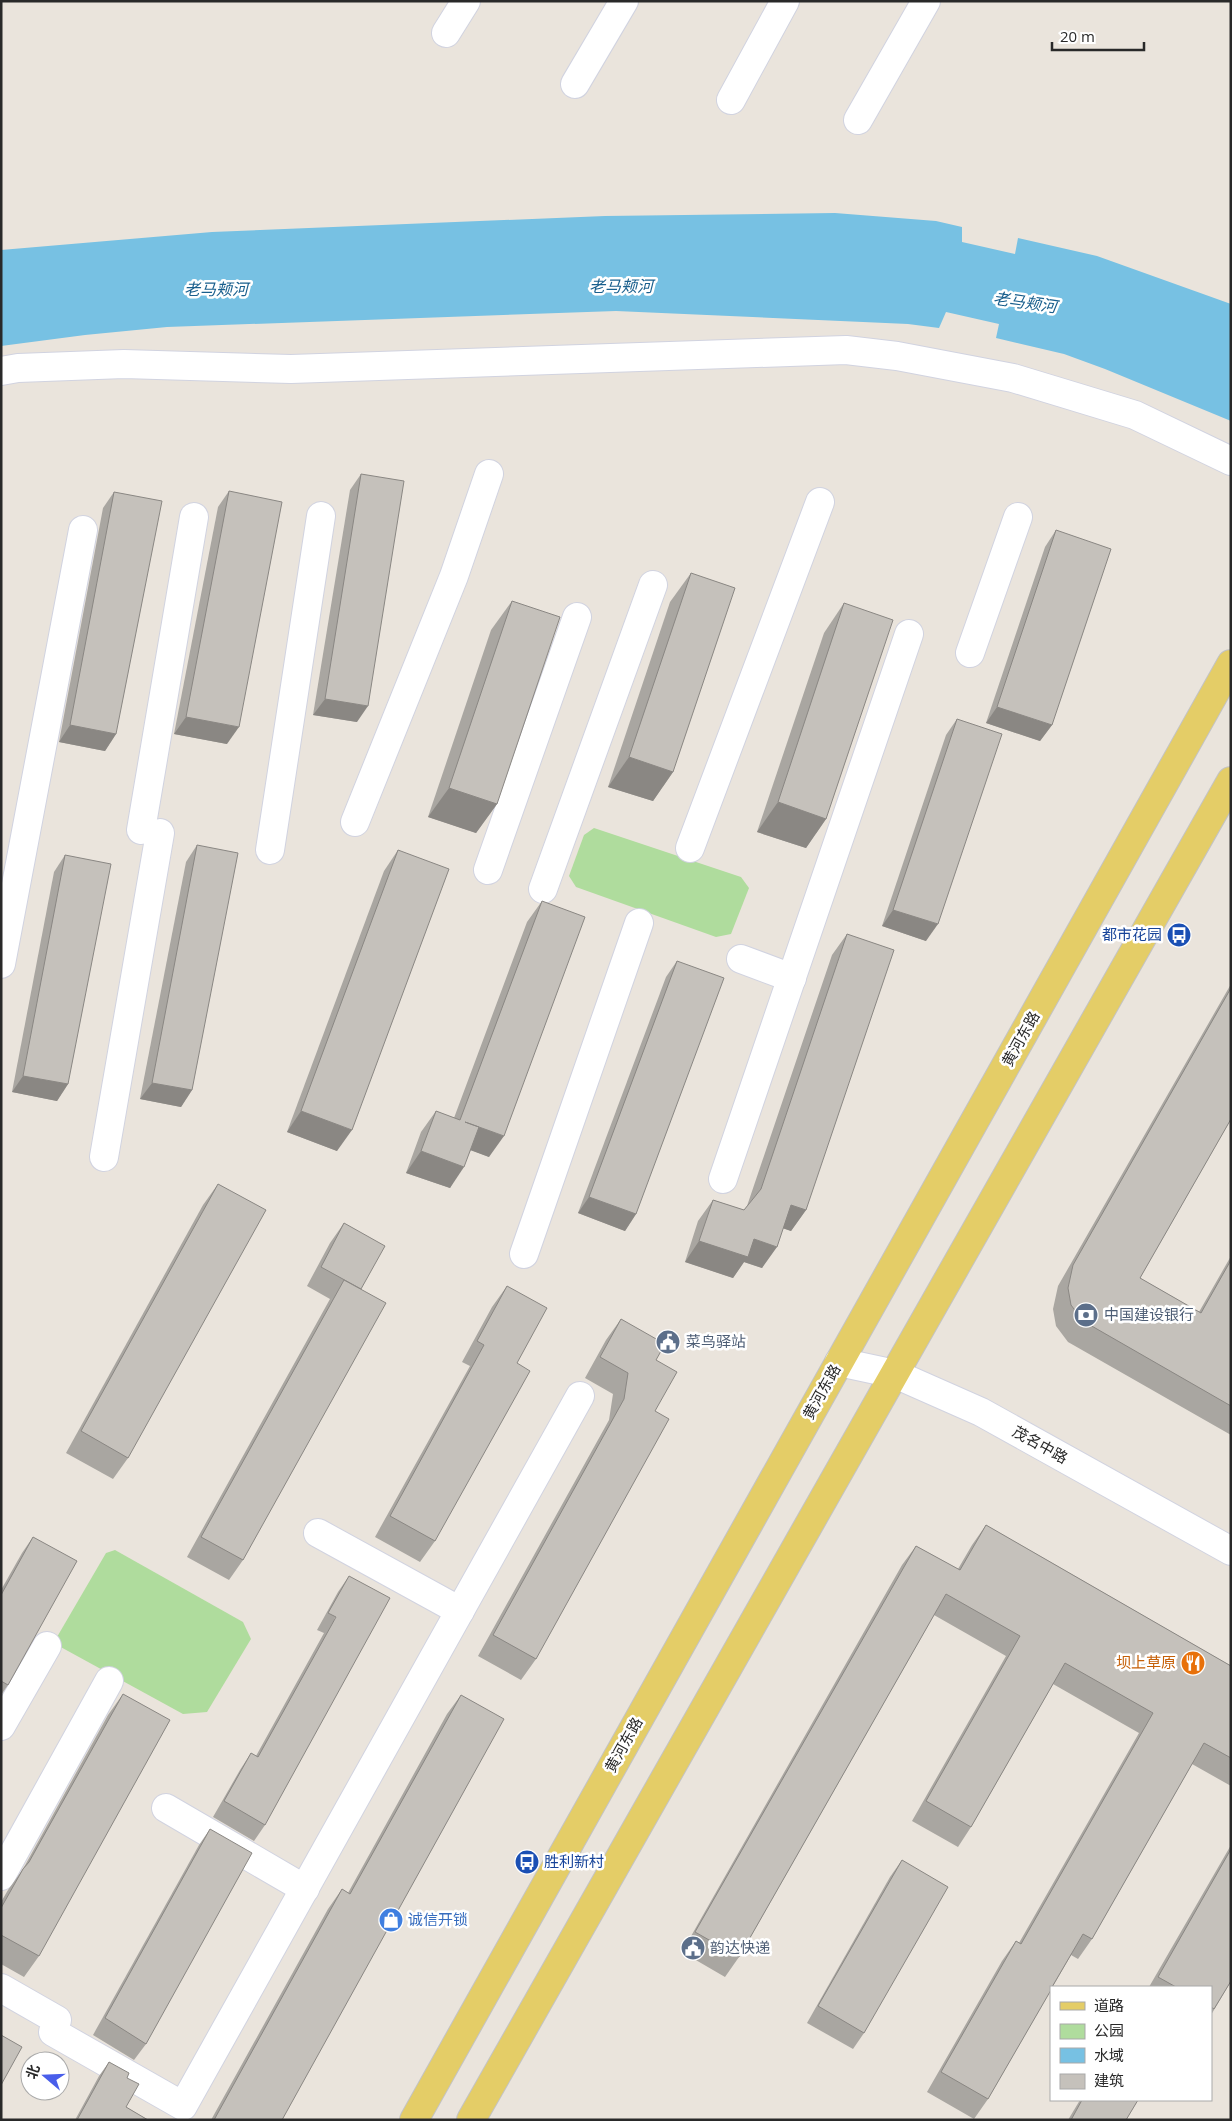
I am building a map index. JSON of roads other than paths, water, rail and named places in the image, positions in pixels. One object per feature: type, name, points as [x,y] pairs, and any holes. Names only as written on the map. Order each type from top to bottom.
[{"type":"main road","name":"黄河东路","points":[[414,2120],[1231,664]]},
{"type":"main road","points":[[471,2120],[1231,781]]},
{"type":"street","points":[[446,33],[466,1]]},
{"type":"street","points":[[575,84],[624,1]]},
{"type":"street","points":[[731,100],[785,1]]},
{"type":"street","points":[[858,120],[926,1]]},
{"type":"street","points":[[1,370],[124,364],[291,368],[846,350],[897,356],[1013,378],[1134,416],[1231,461]]},
{"type":"street","points":[[355,822],[451,585],[489,474]]},
{"type":"street","points":[[690,848],[820,502]]},
{"type":"street","points":[[104,1157],[194,516]]},
{"type":"street","points":[[270,850],[322,516]]},
{"type":"street","points":[[970,653],[1018,517]]},
{"type":"street","points":[[1,964],[83,530]]},
{"type":"street","points":[[544,889],[653,585]]},
{"type":"street","points":[[488,870],[577,617]]},
{"type":"street","points":[[723,1179],[909,634]]},
{"type":"street","points":[[524,1254],[639,923]]},
{"type":"street","points":[[741,959],[792,978]]},
{"type":"street","name":"茂名中路","points":[[840,1362],[895,1374],[981,1412],[1231,1551]]},
{"type":"street","points":[[1,1988],[55,2026],[183,2106],[580,1396]]},
{"type":"street","points":[[318,1533],[460,1611]]},
{"type":"street","points":[[1,1726],[46,1646]]},
{"type":"street","points":[[1,1876],[110,1681]]},
{"type":"street","points":[[166,1808],[305,1889]]},
{"type":"water","name":"老马颊河","points":[[835,213],[936,221],[962,227],[962,242],[1015,254],[1018,238],[1097,256],[1231,304],[1231,421],[1064,354],[996,338],[999,324],[946,312],[939,328],[908,324],[616,311],[167,327],[1,346],[1,250],[212,232],[605,216]]},
{"type":"place","name":"都市花园","points":[[1179,935]]},
{"type":"place","name":"中国建设银行","points":[[1086,1315]]},
{"type":"place","name":"菜鸟驿站","points":[[668,1342]]},
{"type":"place","name":"坝上草原","points":[[1193,1663]]},
{"type":"place","name":"胜利新村","points":[[527,1862]]},
{"type":"place","name":"诚信开锁","points":[[391,1920]]},
{"type":"place","name":"韵达快递","points":[[693,1948]]}]
